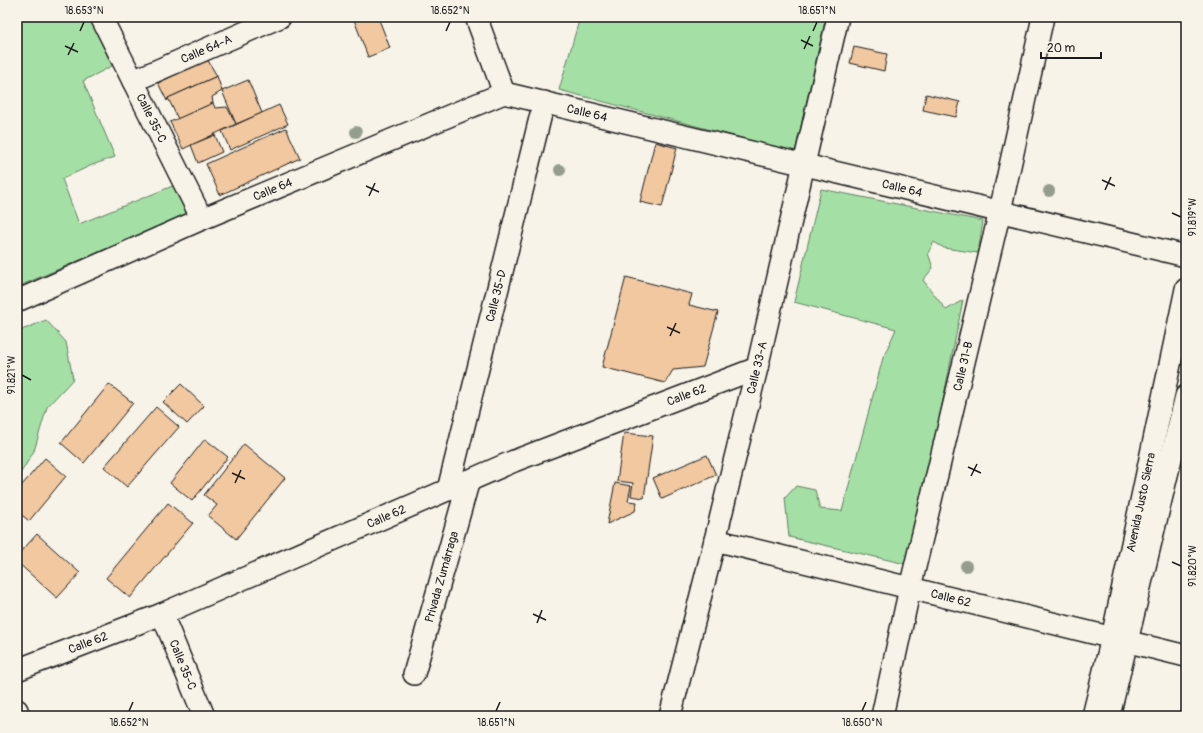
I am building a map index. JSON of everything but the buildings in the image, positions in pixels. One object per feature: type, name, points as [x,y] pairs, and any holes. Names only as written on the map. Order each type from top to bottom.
[{"type":"street","name":"Calle 35-C","points":[[101,17],[202,219]]},
{"type":"street","name":"Calle 64-A","points":[[133,81],[280,17]]},
{"type":"street","points":[[476,17],[504,93]]},
{"type":"street","name":"Calle 33-A","points":[[670,716],[757,368],[838,17]]},
{"type":"street","name":"Calle 31-B","points":[[882,716],[910,588],[1000,211],[1043,17]]},
{"type":"street","name":"Calle 64","points":[[17,301],[202,219],[504,93],[1186,256]]},
{"type":"street","name":"Calle 35-D","points":[[448,490],[544,102]]},
{"type":"street","name":"Avenida Justo Sierra","points":[[1109,716],[1120,640],[1186,289]]},
{"type":"street","name":"Calle 62","points":[[17,670],[162,614],[521,458],[757,368]]},
{"type":"street","name":"Avenida Justo Sierra","points":[[1093,716],[1120,640],[1186,396]]},
{"type":"street","name":"Privada Zumárraga","points":[[414,674],[469,480]]},
{"type":"street","name":"Calle 62","points":[[715,540],[1186,656]]},
{"type":"street","name":"Calle 35-C","points":[[162,614],[204,716]]},
{"type":"street","points":[[17,710],[19,716]]},
{"type":"green space","points":[[17,17],[90,17],[112,66],[83,81],[115,157],[92,165],[62,179],[79,224],[175,185],[187,214],[17,287]]},
{"type":"green space","points":[[580,17],[826,17],[795,152],[559,90]]},
{"type":"green space","points":[[821,189],[983,221],[978,253],[944,248],[934,242],[928,253],[933,268],[923,280],[946,310],[963,300],[910,565],[789,537],[785,498],[796,486],[815,490],[820,509],[842,511],[883,358],[896,329],[794,302]]},
{"type":"green space","points":[[46,320],[66,342],[73,379],[47,407],[34,451],[17,479],[17,436],[20,433],[17,432],[17,332]]}]
